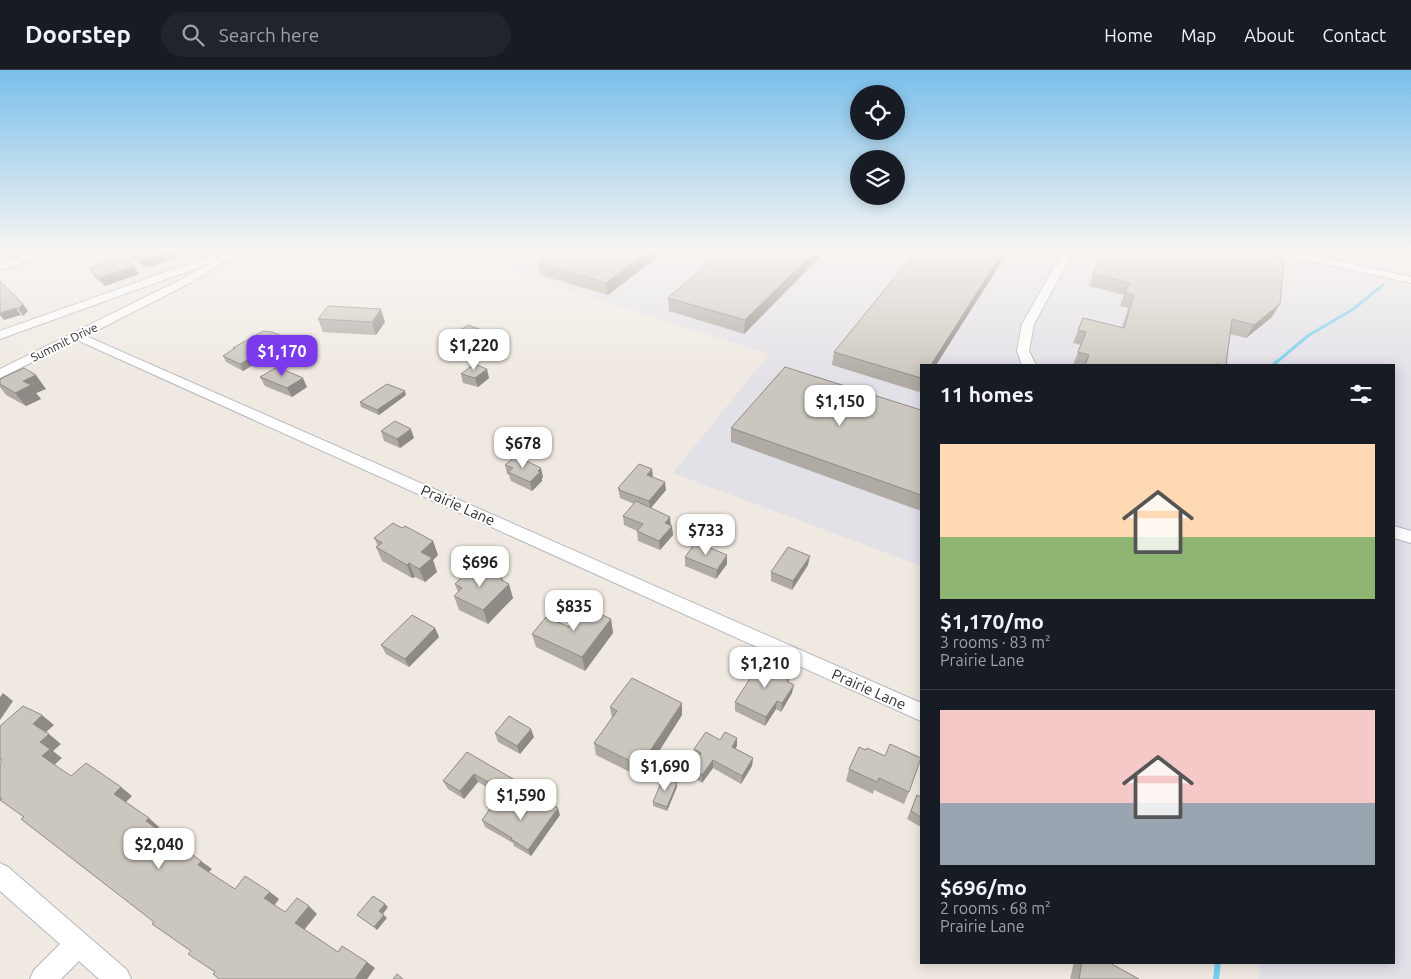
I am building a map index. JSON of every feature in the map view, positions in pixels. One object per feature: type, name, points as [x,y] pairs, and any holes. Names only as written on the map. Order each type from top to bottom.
[{"type":"street","points":[[0,334],[115,292]]},
{"type":"street","name":"Summit Drive","points":[[0,374],[163,292]]},
{"type":"street","points":[[1029,364],[1024,351],[1028,324],[1045,292]]},
{"type":"street","name":"Prairie Lane","points":[[77,336],[920,712]]},
{"type":"street","points":[[1395,532],[1411,537]]},
{"type":"street","points":[[0,876],[118,979]]},
{"type":"street","points":[[43,979],[78,944]]},
{"type":"shaded area","points":[[576,292],[1411,292],[1411,979],[1259,979],[1260,964],[1395,964],[1395,364],[920,364],[920,566],[673,473],[769,354]]},
{"type":"building","points":[[0,292],[11,292],[23,304],[18,309],[0,313]]},
{"type":"building","points":[[675,292],[773,292],[745,320],[668,298]]},
{"type":"building","points":[[882,292],[977,292],[932,364],[920,364],[920,378],[834,352]]},
{"type":"building","points":[[1281,292],[1280,304],[1254,325],[1232,319],[1226,364],[1085,364],[1089,355],[1078,352],[1086,332],[1078,330],[1083,318],[1124,328],[1134,295],[1125,293]]},
{"type":"building","points":[[328,306],[381,309],[372,322],[318,319]]},
{"type":"building","points":[[468,325],[487,332],[460,351],[441,343]]},
{"type":"building","points":[[263,331],[272,332],[308,347],[295,355],[273,345],[240,364],[223,356]]},
{"type":"building","points":[[474,364],[487,369],[475,378],[461,374]]},
{"type":"building","points":[[277,367],[303,378],[287,388],[260,377]]},
{"type":"building","points":[[785,367],[920,410],[920,495],[731,428]]},
{"type":"building","points":[[24,368],[36,375],[23,381],[31,385],[15,393],[0,384],[0,379]]},
{"type":"building","points":[[387,384],[405,391],[377,410],[360,402]]},
{"type":"building","points":[[395,421],[411,429],[397,439],[381,431]]},
{"type":"building","points":[[516,456],[541,468],[538,471],[540,472],[530,482],[508,472],[513,468],[505,465]]},
{"type":"building","points":[[639,464],[652,469],[647,475],[665,482],[649,501],[618,488]]},
{"type":"building","points":[[636,501],[670,517],[665,523],[672,526],[659,541],[637,531],[643,524],[623,516]]},
{"type":"building","points":[[393,523],[402,528],[405,526],[433,541],[421,552],[432,558],[419,569],[409,563],[407,565],[376,547],[382,543],[374,538]]},
{"type":"building","points":[[696,542],[727,555],[717,570],[685,557]]},
{"type":"building","points":[[788,547],[810,556],[793,581],[771,572]]},
{"type":"building","points":[[473,566],[502,578],[501,580],[509,584],[483,610],[454,596],[462,588],[455,584]]},
{"type":"building","points":[[585,607],[611,619],[582,657],[532,634],[546,617],[569,627]]},
{"type":"building","points":[[412,615],[435,628],[405,659],[381,645]]},
{"type":"building","points":[[762,660],[790,676],[787,681],[794,685],[782,703],[777,701],[766,717],[735,702]]},
{"type":"building","points":[[632,678],[682,703],[640,766],[594,743],[617,711],[610,707]]},
{"type":"building","points":[[23,706],[42,715],[33,724],[49,734],[40,742],[50,749],[42,756],[71,776],[86,763],[121,787],[114,794],[149,818],[146,821],[201,861],[198,865],[235,889],[245,876],[270,892],[264,898],[285,912],[297,898],[309,906],[295,923],[338,952],[342,946],[367,962],[355,979],[219,979],[213,974],[215,972],[188,954],[191,951],[152,924],[154,922],[21,819],[24,817],[0,800],[2,799],[0,798],[0,762],[2,760],[0,759],[0,726]]},
{"type":"building","points":[[509,716],[531,729],[517,746],[495,733]]},
{"type":"building","points":[[706,732],[720,740],[725,732],[737,738],[732,747],[753,758],[742,776],[713,760],[702,775],[691,768],[701,753],[694,749]]},
{"type":"building","points":[[890,744],[920,758],[909,792],[879,778],[877,782],[849,769],[859,747],[866,750],[867,748],[885,756]]},
{"type":"building","points":[[467,752],[513,779],[504,791],[474,774],[460,791],[443,781]]},
{"type":"building","points":[[663,778],[677,783],[667,807],[653,802]]},
{"type":"building","points":[[917,795],[920,796],[920,816],[911,811]]},
{"type":"building","points":[[538,796],[558,808],[528,850],[482,820],[497,799],[525,814]]},
{"type":"building","points":[[373,896],[385,904],[379,911],[384,915],[374,927],[357,915]]},
{"type":"building","points":[[1082,964],[1112,964],[1139,979],[1079,979]]},
{"type":"building","points":[[397,974],[403,979],[393,979]]},
{"type":"waterway","points":[[1274,364],[1309,335],[1352,310],[1374,292]]},
{"type":"waterway","points":[[1216,979],[1218,964]]}]
